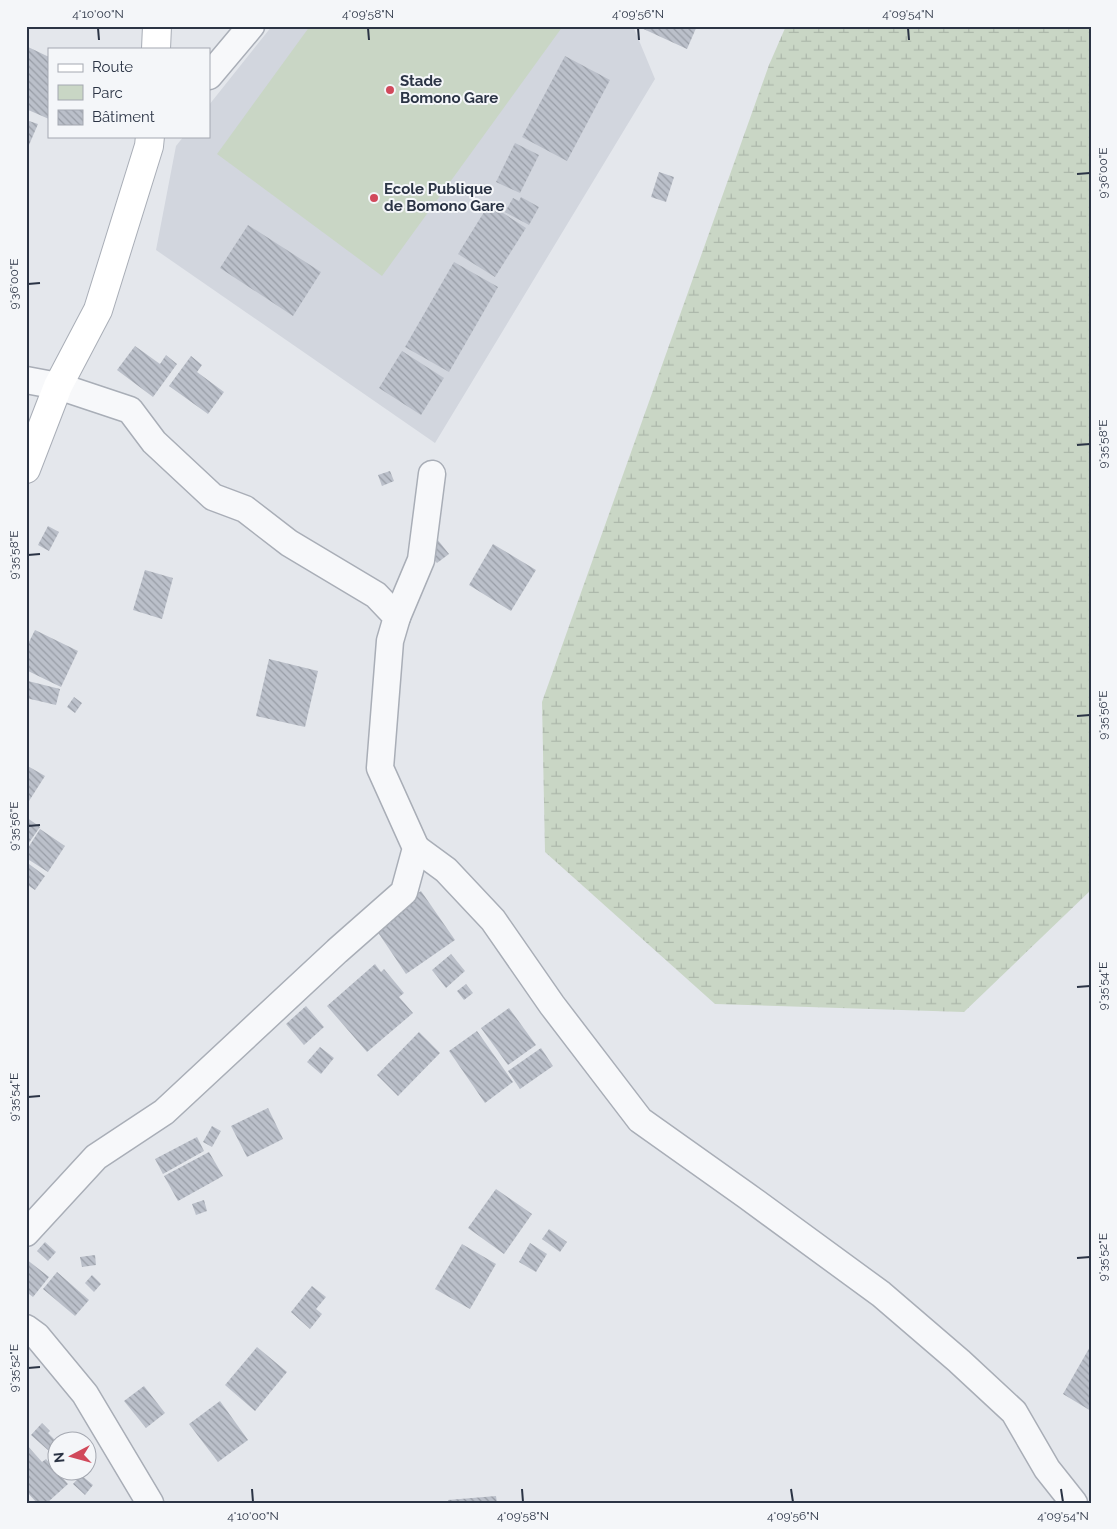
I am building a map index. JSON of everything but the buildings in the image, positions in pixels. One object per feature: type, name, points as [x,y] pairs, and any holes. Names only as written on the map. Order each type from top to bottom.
[{"type":"main road","points":[[156,48],[157,26]]},
{"type":"main road","points":[[26,469],[58,386],[98,310],[152,140]]},
{"type":"street","points":[[210,75],[252,26]]},
{"type":"street","points":[[26,380],[58,386],[130,410],[154,442],[213,497],[245,509],[289,543],[376,595],[397,617]]},
{"type":"street","points":[[432,474],[420,560],[397,617],[390,642],[380,768],[416,848],[446,870],[493,920],[552,1005],[640,1120],[880,1294],[959,1361],[1014,1412],[1047,1469],[1074,1503]]},
{"type":"street","points":[[26,1233],[96,1157],[164,1112],[322,964],[404,892],[416,848]]},
{"type":"street","points":[[26,1328],[37,1336],[85,1394],[150,1503]]},
{"type":"shaded area","name":"Ecole Publique de Bomono Gare","points":[[272,26],[633,26],[655,79],[435,443],[156,250],[176,146],[182,138],[210,138],[210,104]]},
{"type":"green space","name":"Stade Bomono Gare","points":[[310,26],[563,26],[382,276],[217,154]]},
{"type":"green space","points":[[786,26],[1091,26],[1091,890],[964,1012],[715,1004],[545,852],[542,702],[769,65]]},
{"type":"place","name":"Stade Bomono Gare","points":[[390,90]]},
{"type":"place","name":"Ecole Publique de Bomono Gare","points":[[374,198]]}]
